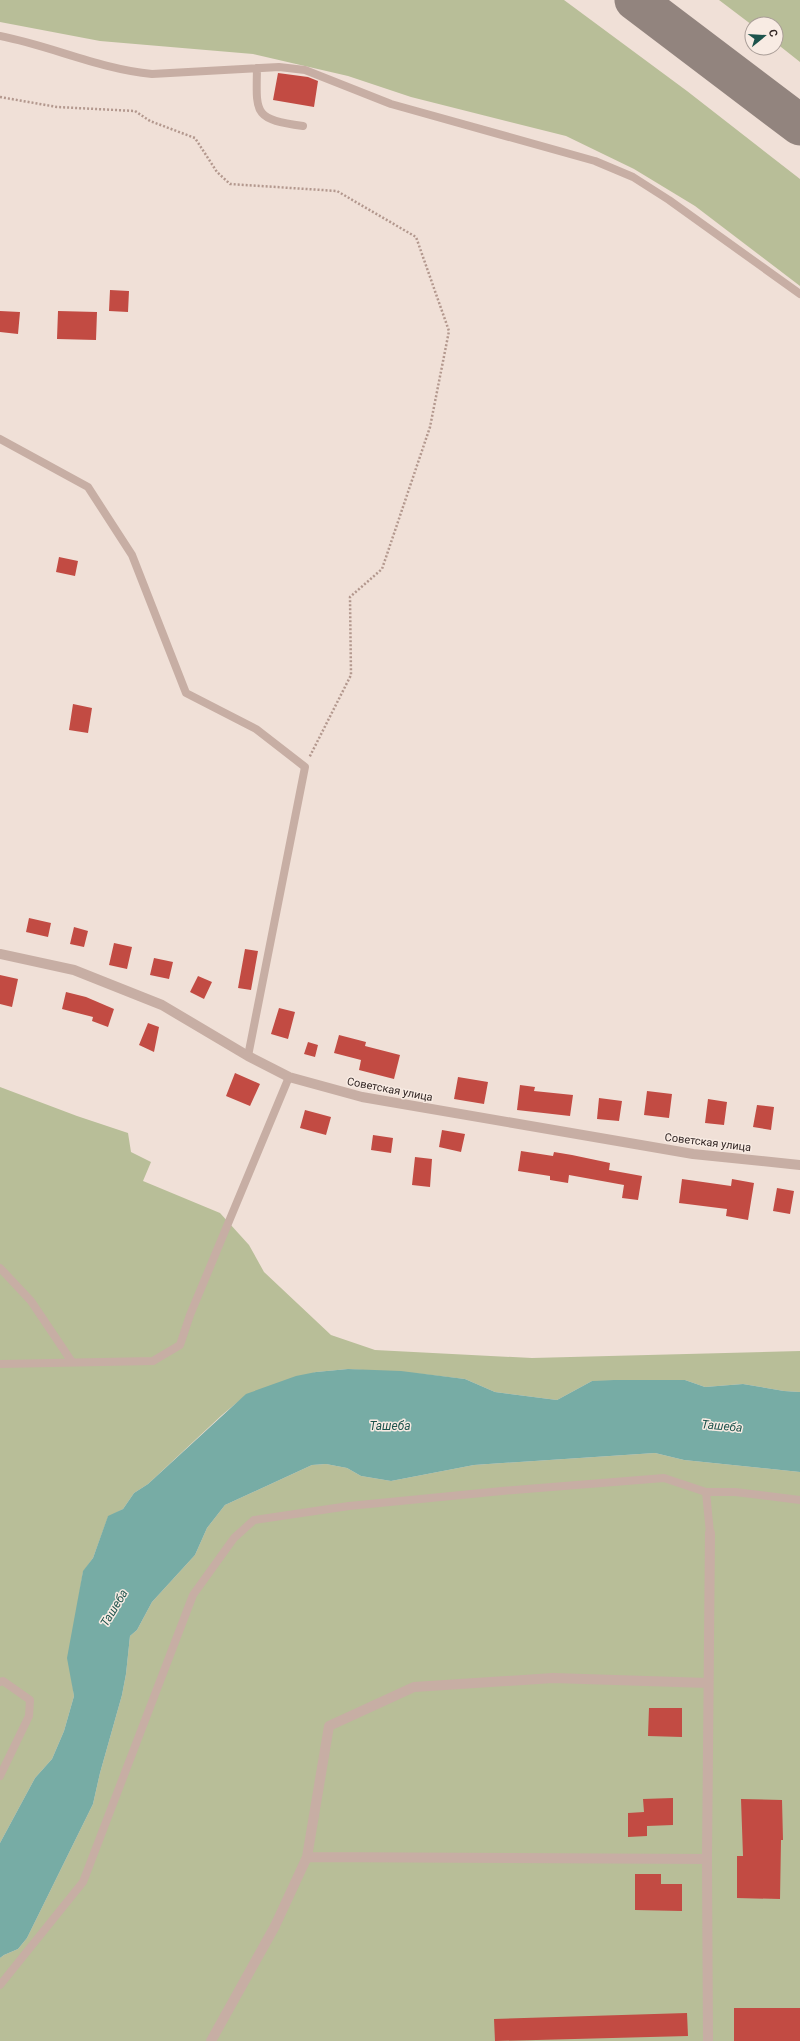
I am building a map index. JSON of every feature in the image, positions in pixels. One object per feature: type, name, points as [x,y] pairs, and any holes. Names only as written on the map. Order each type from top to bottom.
[{"type":"street","name":"Советская улица","points":[[0,954],[74,970],[162,1005],[248,1056],[289,1077],[362,1097],[693,1154],[800,1165]]},
{"type":"street","points":[[708,2041],[708,1683],[710,1533]]},
{"type":"street","points":[[211,2041],[275,1926],[307,1858],[329,1726],[414,1687],[553,1678],[708,1683]]},
{"type":"street","points":[[307,1858],[708,1859]]},
{"type":"lane","points":[[0,36],[29,41],[131,72],[152,74],[278,67],[305,70],[391,104],[595,161],[633,177],[669,200],[800,294]]},
{"type":"lane","points":[[257,68],[256,96],[262,115],[279,123],[303,126]]},
{"type":"lane","points":[[0,439],[88,487],[132,555],[186,693],[256,728],[305,767],[248,1056]]},
{"type":"lane","points":[[0,1364],[153,1362],[180,1345],[190,1315],[289,1077]]},
{"type":"lane","points":[[0,1268],[31,1301],[72,1362]]},
{"type":"lane","points":[[0,1985],[83,1882],[193,1595],[234,1538],[254,1520],[349,1506],[502,1491],[664,1478],[706,1492],[735,1492],[800,1500]]},
{"type":"lane","points":[[706,1492],[710,1533]]},
{"type":"lane","points":[[0,1682],[3,1681],[30,1700],[29,1716],[0,1776]]},
{"type":"path","points":[[0,97],[57,107],[135,111],[150,121],[195,138],[217,172],[230,184],[337,192],[416,237],[449,331],[430,427],[382,569],[350,597],[351,675],[305,767]]},
{"type":"green space","points":[[0,0],[564,0],[687,91],[800,179],[800,286],[695,206],[634,169],[566,136],[411,97],[348,76],[253,54],[100,41],[0,22]]},
{"type":"green space","points":[[719,0],[800,0],[800,62],[784,49],[784,16],[744,16],[744,19]]},
{"type":"green space","points":[[0,1087],[77,1116],[128,1133],[131,1152],[151,1162],[143,1181],[220,1213],[249,1245],[264,1272],[331,1335],[375,1350],[532,1358],[800,1351],[800,1392],[784,1391],[743,1384],[705,1387],[685,1380],[592,1381],[557,1400],[495,1392],[465,1379],[422,1374],[348,1369],[316,1372],[240,1400],[148,1484],[134,1493],[123,1509],[108,1517],[93,1558],[83,1572],[78,1603],[72,1680],[74,1696],[64,1731],[52,1759],[35,1778],[0,1843]]},
{"type":"green space","points":[[655,1453],[684,1460],[800,1472],[800,2041],[0,2041],[0,1958],[18,1949],[27,1938],[93,1804],[100,1773],[122,1695],[130,1636],[137,1630],[152,1602],[195,1555],[207,1528],[225,1505],[312,1465],[326,1464],[347,1468],[361,1476],[391,1481],[474,1465]]},
{"type":"water","name":"Ташеба","points":[[348,1369],[401,1371],[465,1379],[495,1392],[557,1400],[592,1381],[614,1380],[685,1380],[705,1387],[743,1384],[784,1391],[800,1392],[800,1472],[684,1460],[655,1453],[474,1465],[391,1481],[361,1476],[347,1468],[326,1464],[312,1465],[225,1505],[207,1528],[195,1555],[152,1602],[137,1630],[130,1636],[122,1695],[100,1773],[93,1804],[27,1938],[18,1949],[0,1958],[0,1843],[35,1778],[52,1759],[64,1731],[74,1696],[67,1658],[83,1571],[93,1558],[108,1516],[123,1509],[134,1493],[148,1484],[246,1394],[296,1376],[316,1372]]},
{"type":"building","points":[[278,73],[308,77],[318,81],[314,107],[273,100]]},
{"type":"building","points":[[110,290],[129,291],[128,312],[109,311]]},
{"type":"building","points":[[0,311],[20,312],[18,334],[0,332]]},
{"type":"building","points":[[58,311],[97,312],[96,340],[57,339]]},
{"type":"building","points":[[59,557],[78,561],[75,576],[56,572]]},
{"type":"building","points":[[73,704],[92,708],[88,733],[69,730]]},
{"type":"building","points":[[29,918],[51,923],[48,937],[26,932]]},
{"type":"building","points":[[74,927],[88,931],[84,947],[70,944]]},
{"type":"building","points":[[114,943],[132,947],[127,969],[109,965]]},
{"type":"building","points":[[245,949],[258,951],[251,990],[238,988]]},
{"type":"building","points":[[154,958],[173,962],[169,979],[150,975]]},
{"type":"building","points":[[0,975],[18,979],[12,1007],[0,1004]]},
{"type":"building","points":[[198,976],[212,982],[204,999],[190,992]]},
{"type":"building","points":[[66,992],[86,997],[114,1009],[108,1027],[92,1021],[93,1017],[62,1009]]},
{"type":"building","points":[[279,1008],[295,1012],[288,1039],[271,1034]]},
{"type":"building","points":[[148,1023],[159,1027],[154,1052],[139,1045]]},
{"type":"building","points":[[339,1035],[366,1042],[365,1046],[400,1055],[394,1079],[359,1070],[361,1060],[334,1053]]},
{"type":"building","points":[[308,1042],[318,1045],[315,1057],[304,1054]]},
{"type":"building","points":[[235,1073],[260,1084],[250,1106],[226,1096]]},
{"type":"building","points":[[458,1077],[488,1082],[484,1104],[454,1099]]},
{"type":"building","points":[[520,1085],[535,1087],[534,1091],[573,1095],[570,1116],[517,1110]]},
{"type":"building","points":[[647,1091],[672,1094],[669,1118],[644,1115]]},
{"type":"building","points":[[599,1098],[622,1101],[619,1121],[597,1119]]},
{"type":"building","points":[[708,1099],[727,1102],[724,1125],[705,1123]]},
{"type":"building","points":[[757,1105],[774,1107],[771,1130],[753,1127]]},
{"type":"building","points":[[305,1110],[331,1117],[326,1135],[300,1128]]},
{"type":"building","points":[[442,1130],[465,1134],[461,1152],[439,1147]]},
{"type":"building","points":[[373,1135],[393,1138],[391,1153],[371,1150]]},
{"type":"building","points":[[521,1151],[553,1156],[554,1152],[572,1155],[610,1163],[609,1170],[642,1176],[638,1200],[622,1198],[624,1185],[569,1175],[568,1183],[550,1180],[550,1176],[518,1171]]},
{"type":"building","points":[[415,1157],[432,1159],[430,1187],[412,1185]]},
{"type":"building","points":[[682,1179],[731,1186],[732,1179],[754,1183],[748,1220],[726,1216],[727,1209],[679,1203]]},
{"type":"building","points":[[777,1188],[794,1191],[790,1214],[773,1211]]},
{"type":"building","points":[[649,1708],[682,1708],[682,1737],[648,1736]]},
{"type":"building","points":[[673,1798],[673,1825],[647,1826],[647,1836],[628,1837],[628,1813],[644,1812],[643,1799]]},
{"type":"building","points":[[741,1799],[782,1800],[783,1840],[781,1840],[780,1899],[737,1898],[737,1856],[743,1856]]},
{"type":"building","points":[[635,1874],[661,1874],[661,1884],[682,1884],[682,1911],[635,1910]]},
{"type":"building","points":[[734,2008],[800,2008],[800,2041],[734,2041]]},
{"type":"building","points":[[687,2013],[688,2036],[495,2041],[494,2019]]},
{"type":"taxiway","points":[[635,0],[800,125]]}]
